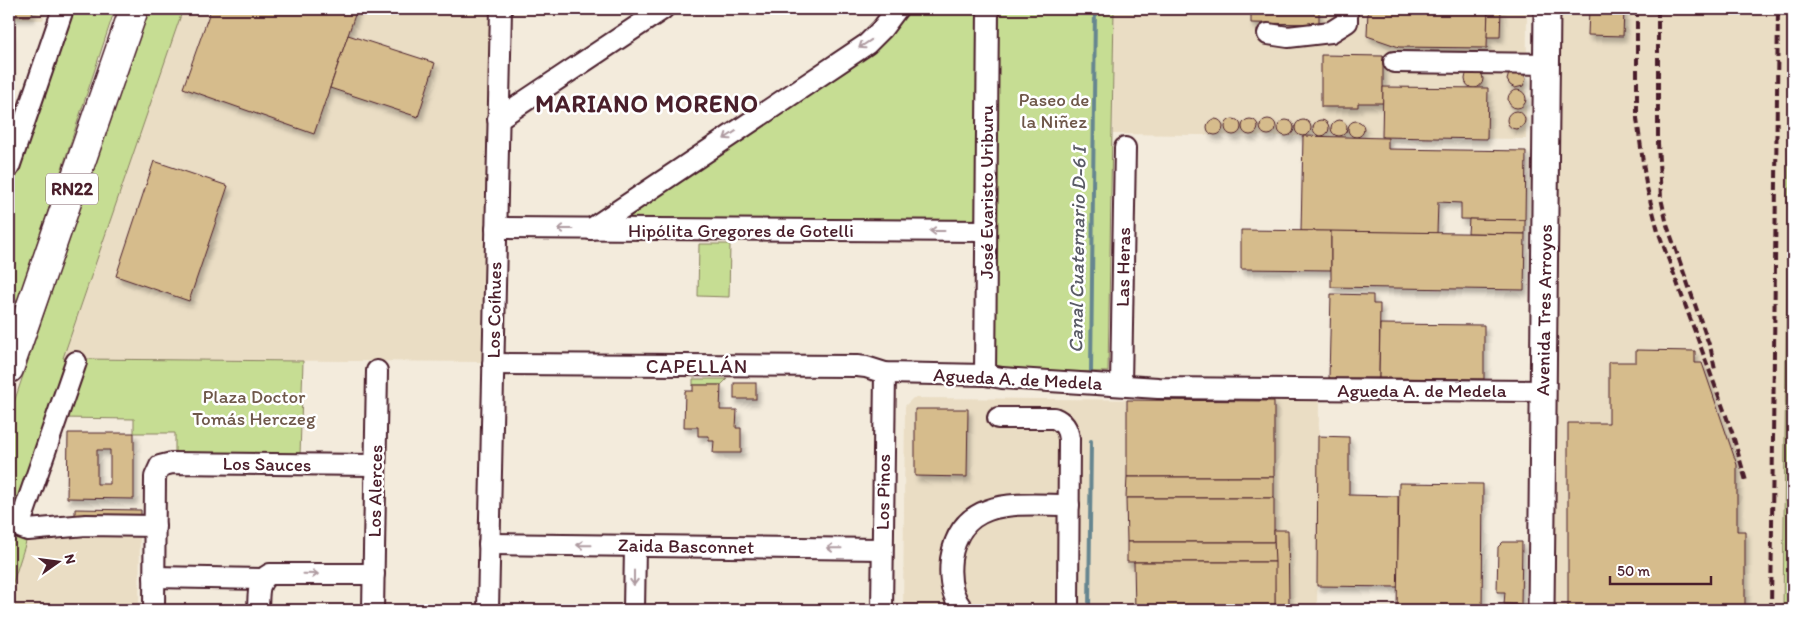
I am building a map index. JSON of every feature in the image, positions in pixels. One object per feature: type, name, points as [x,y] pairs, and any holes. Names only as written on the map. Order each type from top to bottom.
[{"type":"highway","name":"RN22","points":[[9,369],[134,9]]},
{"type":"main road","name":"Avenida Tres Arroyos","points":[[1541,610],[1548,9]]},
{"type":"street","points":[[9,167],[63,9]]},
{"type":"street","name":"Los Coíhues","points":[[488,610],[501,9]]},
{"type":"street","points":[[591,229],[867,44],[898,9]]},
{"type":"street","name":"José Evaristo Uriburu","points":[[985,375],[988,9]]},
{"type":"street","points":[[1268,34],[1288,37],[1331,32],[1346,22],[1347,9]]},
{"type":"street","points":[[498,120],[655,11]]},
{"type":"street","points":[[1394,62],[1547,64]]},
{"type":"street","name":"Las Heras","points":[[1121,385],[1125,148]]},
{"type":"street","name":"Hipólita Gregores de Gotelli","points":[[496,228],[986,231]]},
{"type":"street","points":[[76,362],[21,521],[22,528],[28,530],[82,525],[155,526],[154,610]]},
{"type":"street","name":"Agueda A. de Medela","points":[[493,364],[857,366],[885,373],[985,375],[1002,378],[1158,388],[1543,391]]},
{"type":"street","name":"Los Alerces","points":[[374,610],[377,371]]},
{"type":"street","name":"Los Pinos","points":[[882,610],[885,373]]},
{"type":"street","points":[[998,418],[1050,417],[1059,420],[1066,426],[1069,439],[1068,610]]},
{"type":"street","name":"Los Sauces","points":[[155,526],[155,477],[160,466],[172,463],[375,465]]},
{"type":"street","points":[[963,610],[958,605],[952,587],[950,565],[960,534],[973,518],[981,512],[997,506],[1068,505]]},
{"type":"street","name":"Zaida Basconnet","points":[[489,544],[882,549]]},
{"type":"street","points":[[634,610],[635,546]]},
{"type":"street","points":[[154,580],[262,580],[273,573],[374,574]]},
{"type":"street","points":[[258,610],[259,590],[262,580]]},
{"type":"shaded area","points":[[9,9],[47,9],[43,20],[9,19]]},
{"type":"shaded area","points":[[183,9],[491,9],[483,362],[63,359]]},
{"type":"shaded area","points":[[1114,9],[1527,9],[1526,139],[1113,134]]},
{"type":"shaded area","points":[[1557,9],[1790,9],[1783,610],[1550,610]]},
{"type":"shaded area","points":[[913,398],[1319,401],[1317,610],[903,610],[905,406]]},
{"type":"shaded area","points":[[89,530],[140,531],[139,610],[9,610],[9,595],[26,542]]},
{"type":"green space","points":[[72,9],[115,9],[9,328],[9,194]]},
{"type":"green space","points":[[147,9],[183,9],[63,358],[72,359],[12,537],[26,542],[9,595],[9,417]]},
{"type":"green space","points":[[907,9],[980,9],[977,217],[971,221],[625,219],[624,217]]},
{"type":"green space","name":"Paseo de la Niñez","points":[[996,9],[1114,9],[1108,372],[1003,370],[994,367]]},
{"type":"green space","points":[[1790,9],[1793,9],[1793,610],[1783,610]]},
{"type":"green space","points":[[699,244],[730,244],[729,297],[698,296]]},
{"type":"green space","name":"Plaza Doctor Tomás Herczeg","points":[[81,359],[303,361],[300,455],[175,453],[175,433],[134,433],[134,419],[61,418]]},
{"type":"green space","points":[[693,379],[727,379],[721,385],[693,385]]},
{"type":"building","points":[[9,9],[34,9],[31,16],[9,16]]},
{"type":"building","points":[[211,9],[357,9],[314,134],[183,88]]},
{"type":"building","points":[[1251,9],[1319,9],[1319,24],[1251,23]]},
{"type":"building","points":[[1368,9],[1488,9],[1487,48],[1399,47],[1367,36]]},
{"type":"building","points":[[1488,9],[1501,9],[1500,37],[1487,37]]},
{"type":"building","points":[[1589,9],[1624,9],[1623,36],[1588,35]]},
{"type":"building","points":[[10,34],[10,74],[9,74]]},
{"type":"building","points":[[348,35],[435,63],[418,117],[330,88]]},
{"type":"building","points":[[1321,55],[1383,56],[1383,103],[1358,103],[1358,107],[1321,107]]},
{"type":"building","points":[[1474,70],[1480,73],[1483,79],[1480,85],[1474,88],[1468,85],[1465,79],[1468,73]]},
{"type":"building","points":[[1523,72],[1526,79],[1523,86],[1515,88],[1510,85],[1507,80],[1509,73]]},
{"type":"building","points":[[1383,87],[1488,88],[1487,139],[1382,137]]},
{"type":"building","points":[[1513,90],[1521,90],[1526,95],[1524,106],[1513,108],[1508,103],[1508,95]]},
{"type":"building","points":[[1512,111],[1520,111],[1525,116],[1523,127],[1512,129],[1507,124],[1507,116]]},
{"type":"building","points":[[1212,119],[1218,119],[1223,124],[1221,133],[1212,135],[1207,130],[1207,124]]},
{"type":"building","points":[[1230,119],[1236,119],[1241,124],[1239,133],[1230,135],[1225,130],[1225,124]]},
{"type":"building","points":[[1247,119],[1253,119],[1258,124],[1256,133],[1247,135],[1242,130],[1242,124]]},
{"type":"building","points":[[1265,119],[1271,119],[1276,124],[1274,133],[1265,135],[1260,130],[1260,124]]},
{"type":"building","points":[[1283,120],[1289,120],[1294,125],[1292,134],[1283,136],[1278,131],[1278,125]]},
{"type":"building","points":[[1300,120],[1306,120],[1311,125],[1309,134],[1300,136],[1295,131],[1295,125]]},
{"type":"building","points":[[1318,120],[1324,120],[1329,125],[1327,134],[1318,136],[1313,131],[1313,125]]},
{"type":"building","points":[[1336,120],[1342,120],[1347,125],[1345,134],[1336,136],[1331,131],[1331,125]]},
{"type":"building","points":[[1353,121],[1359,121],[1364,126],[1362,135],[1353,137],[1348,132],[1348,126]]},
{"type":"building","points":[[1303,136],[1388,138],[1388,149],[1526,151],[1525,220],[1461,219],[1461,203],[1438,202],[1437,233],[1301,231]]},
{"type":"building","points":[[154,161],[228,186],[189,301],[116,276]]},
{"type":"building","points":[[1469,219],[1525,220],[1525,234],[1468,233]]},
{"type":"building","points":[[1241,230],[1331,231],[1331,270],[1241,269]]},
{"type":"building","points":[[1331,231],[1525,234],[1524,290],[1331,287]]},
{"type":"building","points":[[1331,294],[1373,295],[1373,304],[1380,304],[1379,378],[1329,378]]},
{"type":"building","points":[[1380,324],[1484,325],[1484,379],[1379,378]]},
{"type":"building","points":[[1636,350],[1695,351],[1695,363],[1702,363],[1737,465],[1737,531],[1745,531],[1745,610],[1568,610],[1568,423],[1609,423],[1609,362],[1636,362]]},
{"type":"building","points":[[734,383],[756,383],[756,399],[734,399]]},
{"type":"building","points":[[693,385],[721,385],[720,410],[737,410],[736,428],[741,428],[741,453],[713,453],[714,441],[709,441],[709,436],[698,436],[698,427],[684,427],[685,391],[693,391]]},
{"type":"building","points":[[1127,400],[1274,401],[1274,477],[1127,477]]},
{"type":"building","points":[[915,409],[968,409],[967,477],[915,476]]},
{"type":"building","points":[[68,433],[134,433],[134,499],[67,498]],"holes":[[[97,450],[110,450],[110,484],[97,484]]]},
{"type":"building","points":[[1318,436],[1349,437],[1349,495],[1398,496],[1398,587],[1317,586]]},
{"type":"building","points":[[1127,477],[1274,477],[1274,498],[1126,498]]},
{"type":"building","points":[[1399,483],[1483,484],[1482,610],[1397,610]]},
{"type":"building","points":[[1126,498],[1274,498],[1274,542],[1127,542]]},
{"type":"building","points":[[75,509],[141,510],[141,519],[75,519]]},
{"type":"building","points":[[1274,530],[1288,530],[1289,604],[1284,604],[1284,610],[1275,610]]},
{"type":"building","points":[[1127,542],[1274,542],[1275,562],[1127,562]]},
{"type":"building","points":[[1503,542],[1522,542],[1521,605],[1504,604],[1505,592],[1497,592],[1498,547]]},
{"type":"building","points":[[1134,562],[1275,562],[1275,610],[1135,610]]},
{"type":"waterway","name":"Canal Cuaternario D-6 I","points":[[1091,372],[1095,9]]},
{"type":"waterway","name":"Canal Cuaternario D-6 I","points":[[1089,610],[1091,441]]},
{"type":"railway","points":[[1637,9],[1637,119],[1646,184],[1658,231],[1732,432],[1746,481]]},
{"type":"railway","points":[[1658,9],[1658,143],[1661,198],[1667,225],[1711,350],[1715,370]]},
{"type":"railway","points":[[1771,610],[1778,9]]},
{"type":"district","name":"MARIANO MORENO","points":[[647,103]]},
{"type":"district","name":"CAPELLÁN","points":[[697,366]]}]
